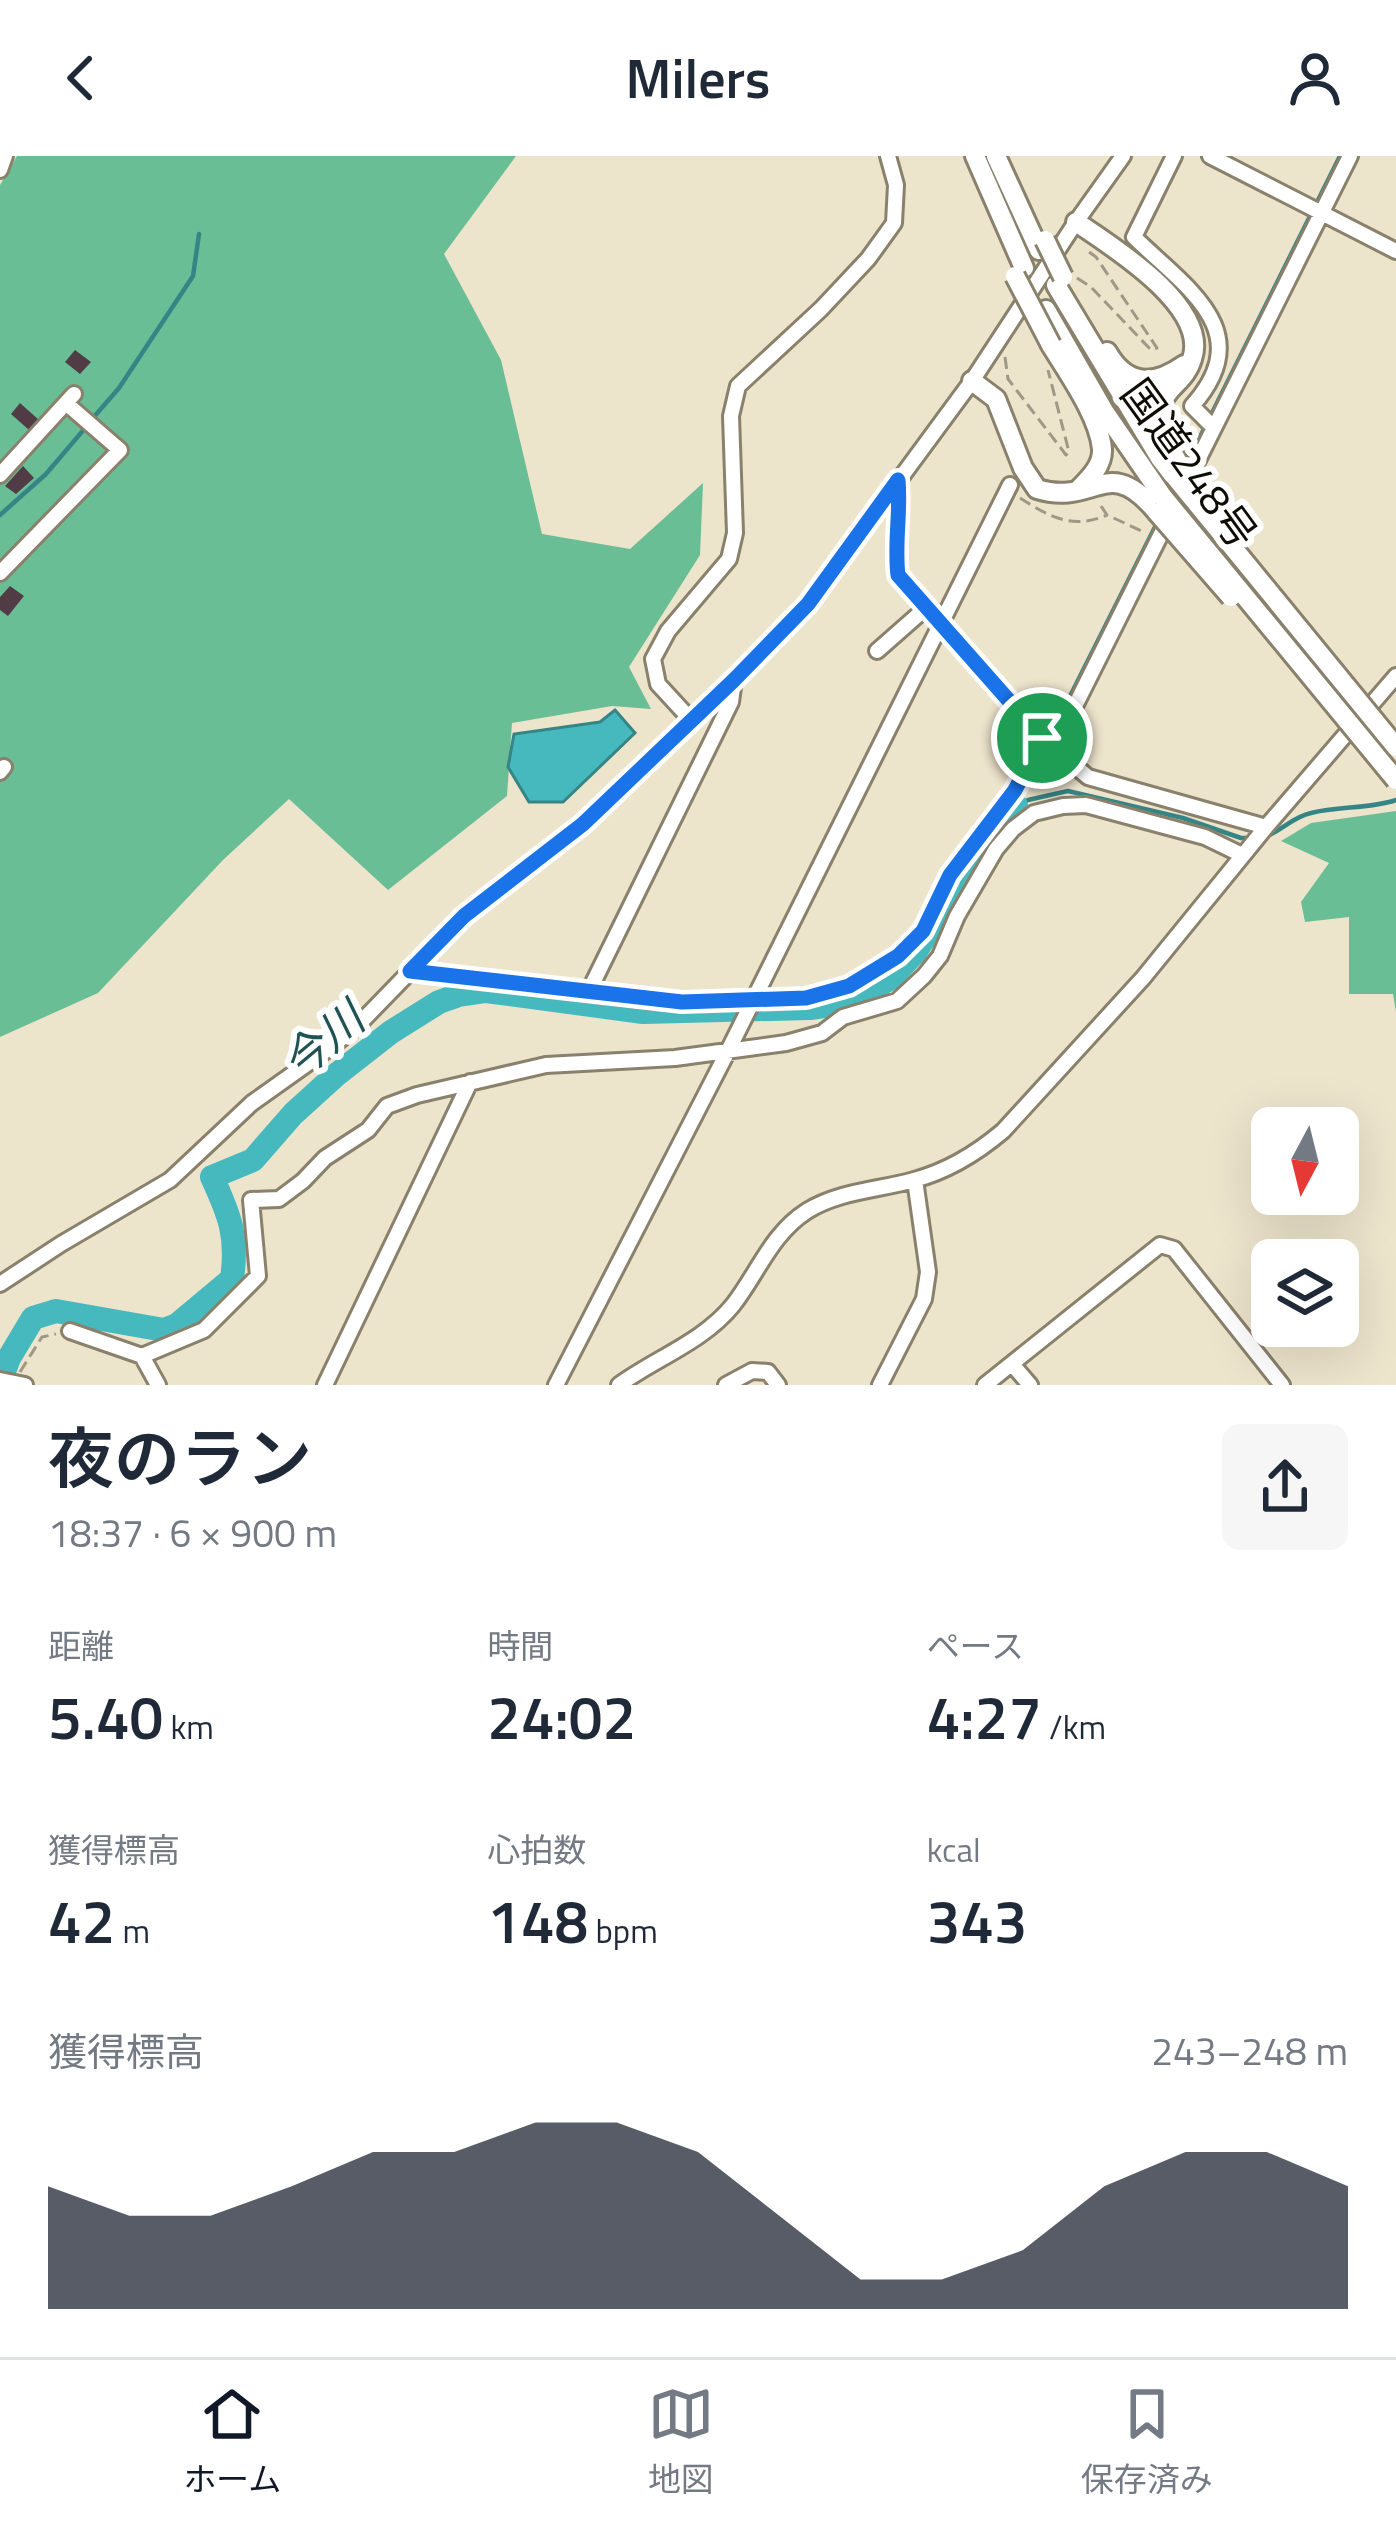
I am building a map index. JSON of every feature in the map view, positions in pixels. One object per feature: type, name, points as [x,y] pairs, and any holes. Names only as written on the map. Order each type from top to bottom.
[{"type":"highway","points":[[975,156],[1014,247],[1048,350],[1093,418],[1102,451],[1098,466],[1075,492]]},
{"type":"highway","name":"国道248号","points":[[999,156],[1042,245],[1160,458],[1178,473],[1198,506],[1396,747]]},
{"type":"highway","points":[[1076,222],[1123,254],[1188,320],[1195,346],[1192,359],[1163,399],[1160,414],[1164,440],[1178,473]]},
{"type":"highway","name":"国道248号","points":[[1019,272],[1160,504],[1210,576],[1326,695],[1396,780]]},
{"type":"highway","points":[[1063,279],[1112,362],[1136,379],[1165,378],[1192,359]]},
{"type":"highway","points":[[972,381],[996,399],[1037,488],[1075,492],[1117,482],[1160,504]]},
{"type":"street","points":[[0,170],[5,156]]},
{"type":"street","points":[[692,721],[658,684],[653,659],[668,631],[729,559],[735,533],[731,416],[738,386],[837,292],[893,223],[896,184],[888,156]]},
{"type":"street","points":[[0,1284],[170,1180],[252,1103],[360,1023],[464,916],[583,824],[734,680],[808,604],[972,381],[1124,156]]},
{"type":"street","points":[[1174,156],[1134,236],[1209,310],[1219,337],[1219,359],[1214,377],[1192,406],[1214,428]]},
{"type":"street","points":[[1210,156],[1396,251]]},
{"type":"street","points":[[410,971],[667,1001],[753,1001],[806,998],[849,986],[898,956],[923,931],[950,875],[1048,743],[1351,156]]},
{"type":"street","points":[[0,476],[70,399],[120,450],[0,573]]},
{"type":"street","points":[[898,480],[898,575],[1048,743],[1095,782],[1266,827]]},
{"type":"street","points":[[556,1385],[1010,485]]},
{"type":"street","points":[[877,651],[927,608]]},
{"type":"street","points":[[619,1385],[714,1324],[733,1305],[775,1239],[801,1215],[819,1204],[950,1167],[1004,1132],[1143,978],[1396,676]]},
{"type":"street","points":[[588,993],[731,702],[734,680]]},
{"type":"street","points":[[70,1331],[142,1356],[204,1330],[258,1276],[251,1200],[279,1199],[325,1158],[368,1130],[387,1106],[546,1065],[675,1058],[786,1042],[822,1033],[843,1017],[897,1001],[940,956],[996,849],[1034,813],[1086,805],[1247,849]]},
{"type":"street","points":[[325,1385],[470,1082]]},
{"type":"street","points":[[880,1385],[924,1299],[928,1272],[915,1180]]},
{"type":"street","points":[[985,1385],[1160,1245],[1174,1249],[1282,1385]]},
{"type":"street","points":[[142,1356],[158,1385]]},
{"type":"street","points":[[1012,1364],[1030,1385]]},
{"type":"street","points":[[725,1385],[752,1371],[768,1372],[778,1385]]},
{"type":"path","points":[[1063,279],[1091,287],[1151,350],[1156,347],[1089,252]]},
{"type":"path","points":[[1004,355],[1009,379],[1066,455],[1048,350]]},
{"type":"path","points":[[1010,485],[1016,495],[1052,516],[1078,524],[1107,515]]},
{"type":"path","points":[[1101,506],[1107,515],[1145,533]]},
{"type":"path","points":[[13,1383],[42,1337],[70,1331]]},
{"type":"green space","points":[[17,156],[516,156],[444,254],[501,360],[542,534],[630,549],[703,483],[700,555],[629,667],[651,709],[612,706],[512,723],[507,796],[388,890],[289,799],[223,860],[98,993],[0,1037],[0,185]]},
{"type":"green space","points":[[1396,811],[1396,1012],[1393,994],[1349,994],[1349,917],[1305,922],[1301,902],[1329,863],[1281,841],[1311,823]]},
{"type":"water","points":[[615,710],[635,733],[563,802],[529,802],[508,767],[514,734],[600,722]]},
{"type":"building","points":[[75,350],[91,362],[80,374],[65,362]]},
{"type":"building","points":[[20,403],[39,420],[29,430],[11,414]]},
{"type":"building","points":[[23,466],[34,478],[16,494],[5,486]]},
{"type":"building","points":[[10,586],[24,596],[8,616],[0,610],[0,597]]},
{"type":"waterway","points":[[1187,463],[1340,156]]},
{"type":"waterway","points":[[93,418],[119,388],[193,276],[199,234]]},
{"type":"waterway","points":[[0,515],[46,474],[86,427]]},
{"type":"waterway","points":[[1050,736],[1158,521]]},
{"type":"waterway","points":[[1016,806],[1028,779]]},
{"type":"waterway","points":[[1017,805],[1068,791],[1249,838]]},
{"type":"waterway","points":[[1261,838],[1311,813],[1396,800]]},
{"type":"waterway","name":"今川","points":[[0,1382],[33,1318],[56,1311],[164,1330],[177,1325],[232,1279],[231,1226],[212,1177],[253,1160],[336,1075],[439,1002],[486,991],[643,1012],[847,1003],[891,978],[916,951],[990,833],[1016,806]]},
{"type":"route","points":[[898,480],[898,575],[1042,738],[1015,790],[950,875],[923,931],[898,956],[849,986],[806,998],[682,1002],[410,971],[464,916],[583,824],[734,680],[808,604],[898,480]]}]
